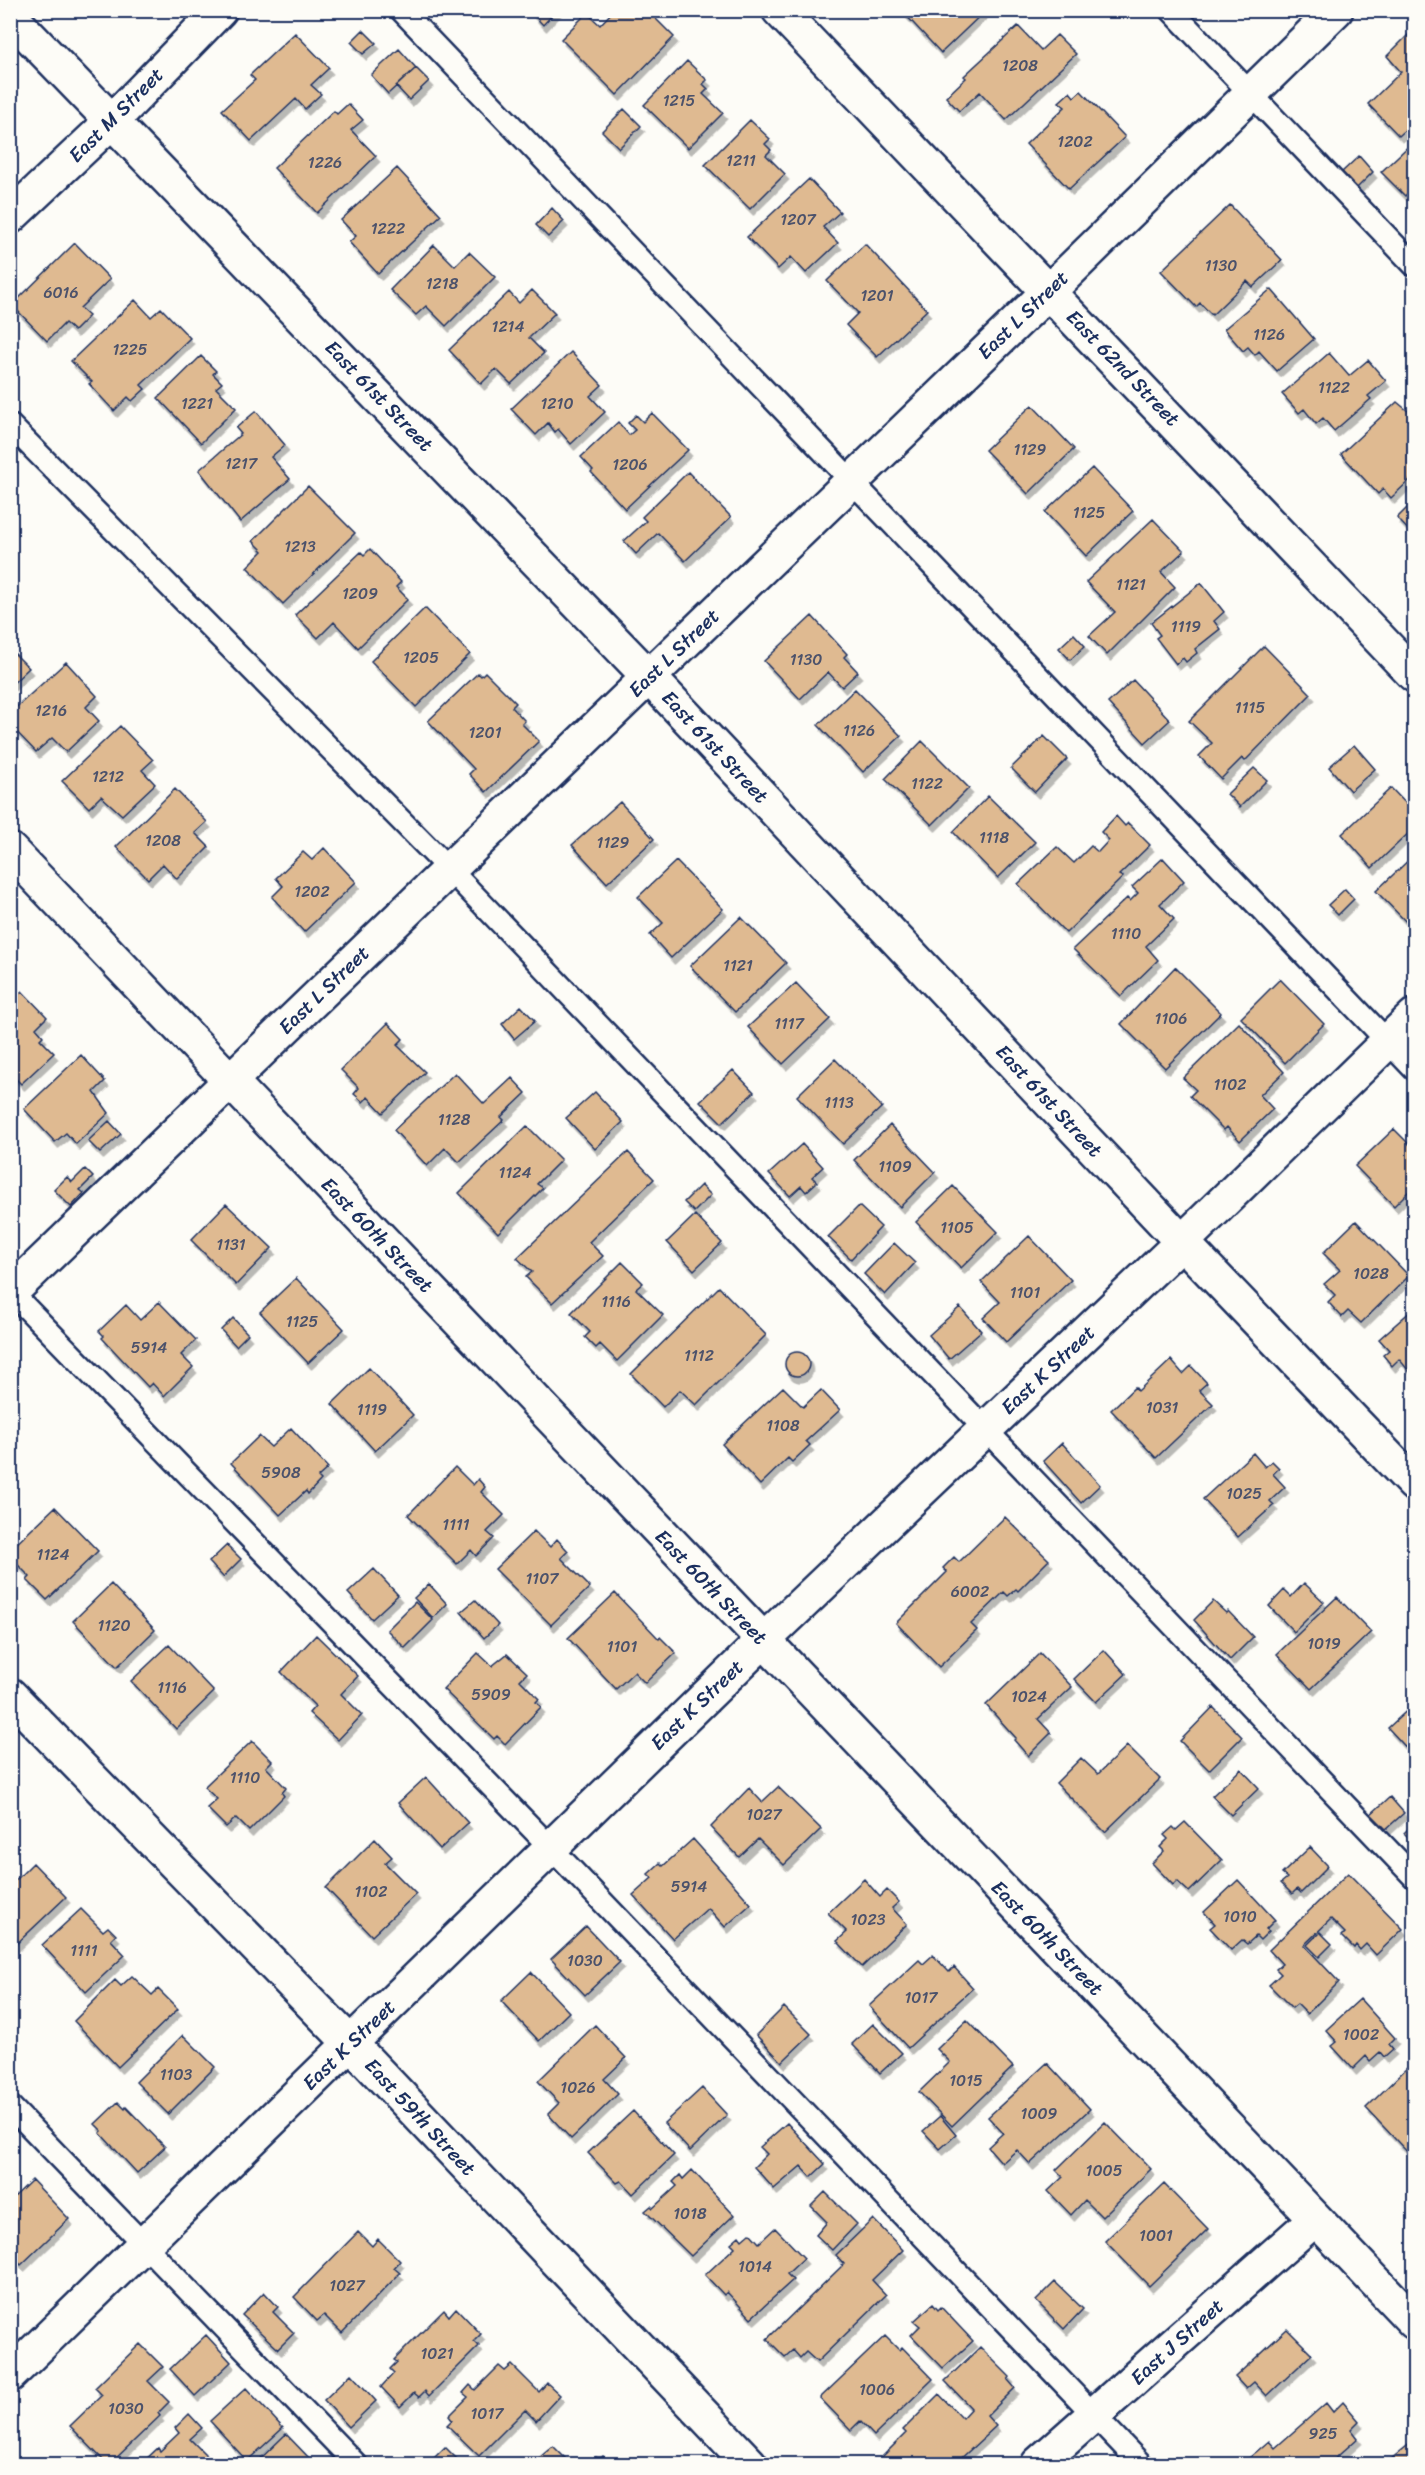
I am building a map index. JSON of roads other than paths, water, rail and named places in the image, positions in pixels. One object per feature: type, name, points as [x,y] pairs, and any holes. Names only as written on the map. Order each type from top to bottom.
[{"type":"street","name":"East M Street","points":[[10,217],[113,120],[220,10]]},
{"type":"street","name":"East 62nd Street","points":[[779,10],[1414,675]]},
{"type":"street","name":"East L Street","points":[[11,1292],[1049,291],[1336,10]]},
{"type":"street","name":"East 61st Street","points":[[10,16],[649,677],[1182,1242],[1414,1484]]},
{"type":"street","name":"East 60th Street","points":[[10,850],[1414,2322]]},
{"type":"street","name":"East K Street","points":[[10,2375],[763,1641],[1182,1242],[1414,1016]]},
{"type":"street","name":"East 59th Street","points":[[10,1695],[351,2044],[750,2464]]},
{"type":"street","name":"East J Street","points":[[1038,2464],[1315,2219]]},
{"type":"lane","points":[[401,10],[1414,1069]]},
{"type":"lane","points":[[1171,10],[1414,265]]},
{"type":"lane","points":[[10,425],[449,869],[1414,1877]]},
{"type":"lane","points":[[11,1292],[551,1848],[1140,2464]]},
{"type":"lane","points":[[10,2106],[356,2464]]}]
